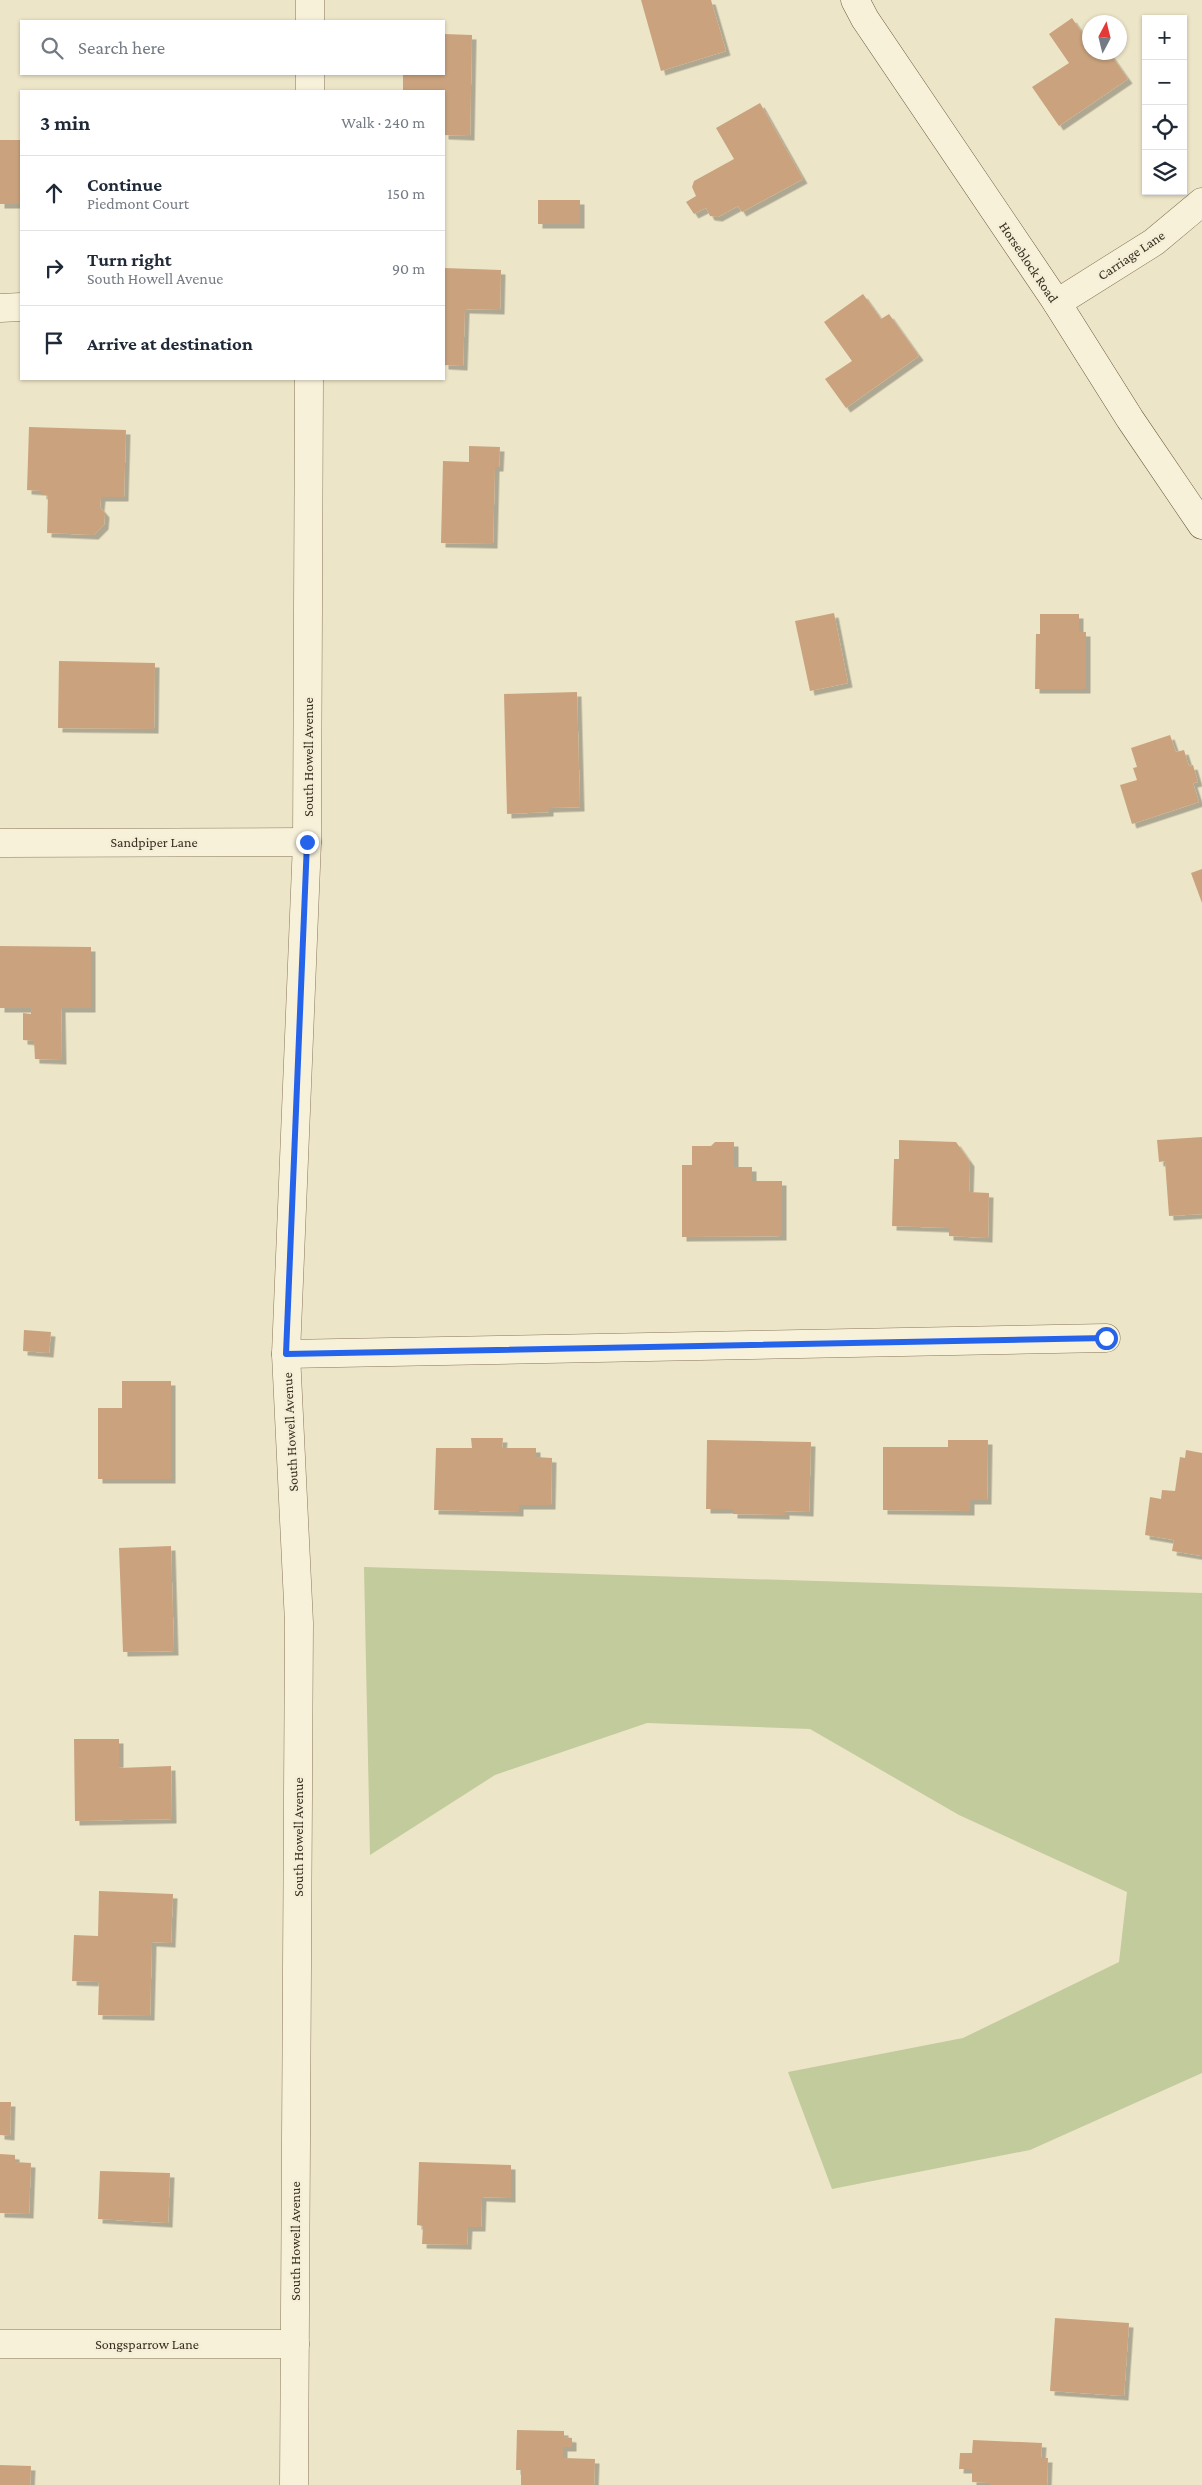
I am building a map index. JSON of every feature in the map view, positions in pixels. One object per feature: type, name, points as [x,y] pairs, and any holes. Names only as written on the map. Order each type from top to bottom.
[{"type":"street","points":[[310,0],[310,20]]},
{"type":"street","name":"Horseblock Road","points":[[854,0],[1057,303],[1130,419],[1202,525]]},
{"type":"street","points":[[310,75],[310,90]]},
{"type":"street","name":"Carriage Lane","points":[[1057,303],[1154,242],[1202,202]]},
{"type":"street","points":[[0,308],[20,307]]},
{"type":"street","name":"South Howell Avenue","points":[[294,2485],[299,1623],[286,1354],[307,842],[309,380]]},
{"type":"street","name":"Sandpiper Lane","points":[[0,843],[307,842]]},
{"type":"street","points":[[286,1354],[1106,1338]]},
{"type":"street","name":"Songsparrow Lane","points":[[0,2344],[295,2344]]},
{"type":"green space","points":[[364,1567],[1202,1593],[1202,2073],[1030,2150],[832,2189],[788,2072],[963,2038],[1119,1962],[1127,1892],[959,1815],[810,1729],[647,1723],[495,1775],[370,1855]]},
{"type":"building","points":[[641,0],[711,0],[726,51],[661,71]]},
{"type":"building","points":[[1072,18],[1082,32],[1082,60],[1115,60],[1128,79],[1059,126],[1032,87],[1069,63],[1049,34]]},
{"type":"building","points":[[445,34],[472,35],[470,136],[445,135],[445,90],[403,90],[403,75],[445,75]]},
{"type":"building","points":[[760,103],[803,179],[742,212],[738,206],[718,217],[710,216],[706,208],[694,214],[686,202],[696,196],[692,187],[694,181],[734,159],[716,128]]},
{"type":"building","points":[[0,140],[20,140],[20,204],[0,204]]},
{"type":"building","points":[[538,200],[580,200],[580,224],[538,224]]},
{"type":"building","points":[[445,268],[501,270],[500,310],[465,309],[463,366],[445,365]]},
{"type":"building","points":[[863,294],[881,319],[889,314],[919,356],[846,408],[825,379],[852,361],[824,322]]},
{"type":"building","points":[[29,427],[126,430],[124,497],[101,497],[100,507],[105,513],[104,525],[94,535],[47,533],[48,495],[42,495],[42,491],[27,490]]},
{"type":"building","points":[[469,446],[500,447],[499,467],[495,467],[493,544],[441,543],[443,461],[469,462]]},
{"type":"building","points":[[834,613],[848,683],[810,691],[795,621]]},
{"type":"building","points":[[1040,614],[1079,614],[1079,632],[1086,632],[1086,689],[1035,689],[1036,634],[1040,634]]},
{"type":"building","points":[[59,661],[155,663],[154,729],[58,728]]},
{"type":"building","points":[[577,692],[580,807],[549,808],[549,812],[507,814],[504,694]]},
{"type":"building","points":[[1170,735],[1176,752],[1184,750],[1189,766],[1193,765],[1198,782],[1193,783],[1199,802],[1132,824],[1120,785],[1137,780],[1133,768],[1137,767],[1131,748]]},
{"type":"building","points":[[1202,869],[1202,903],[1191,873]]},
{"type":"building","points":[[0,946],[91,947],[91,1008],[61,1008],[62,1060],[35,1059],[34,1041],[23,1040],[23,1013],[31,1014],[31,1008],[0,1008]]},
{"type":"building","points":[[1202,1137],[1202,1214],[1169,1216],[1165,1161],[1159,1162],[1157,1140]]},
{"type":"building","points":[[899,1140],[956,1142],[970,1162],[969,1192],[989,1193],[988,1238],[949,1236],[949,1228],[892,1226],[894,1159],[899,1159]]},
{"type":"building","points":[[715,1142],[734,1142],[734,1167],[752,1167],[752,1181],[782,1181],[782,1236],[682,1237],[682,1165],[692,1165],[692,1146],[711,1146]]},
{"type":"building","points":[[24,1330],[51,1332],[49,1353],[23,1351]]},
{"type":"building","points":[[122,1381],[171,1381],[171,1479],[98,1479],[98,1408],[122,1408]]},
{"type":"building","points":[[471,1438],[503,1438],[502,1448],[536,1448],[536,1457],[552,1458],[551,1505],[519,1505],[519,1512],[434,1510],[436,1448],[472,1448]]},
{"type":"building","points":[[707,1440],[811,1442],[809,1512],[785,1511],[785,1515],[733,1514],[733,1509],[706,1509]]},
{"type":"building","points":[[948,1440],[988,1440],[987,1500],[970,1500],[970,1511],[883,1510],[883,1447],[948,1447]]},
{"type":"building","points":[[1186,1450],[1202,1453],[1202,1556],[1172,1551],[1174,1540],[1145,1535],[1150,1497],[1161,1499],[1162,1490],[1175,1491],[1180,1457],[1185,1458]]},
{"type":"building","points":[[171,1546],[174,1651],[123,1652],[119,1548]]},
{"type":"building","points":[[74,1739],[119,1739],[119,1768],[171,1766],[172,1819],[75,1821]]},
{"type":"building","points":[[99,1891],[173,1894],[171,1943],[152,1942],[150,2016],[98,2015],[99,1982],[72,1981],[74,1935],[98,1936]]},
{"type":"building","points":[[0,2102],[11,2102],[10,2136],[0,2135]]},
{"type":"building","points":[[0,2154],[15,2155],[15,2162],[31,2163],[29,2214],[0,2213]]},
{"type":"building","points":[[419,2162],[511,2165],[511,2198],[482,2197],[481,2227],[468,2227],[467,2245],[422,2244],[423,2226],[417,2225]]},
{"type":"building","points":[[100,2171],[170,2173],[168,2223],[98,2219]]},
{"type":"building","points":[[1055,2318],[1129,2323],[1124,2396],[1050,2391]]},
{"type":"building","points":[[517,2430],[564,2431],[564,2437],[572,2438],[572,2447],[563,2447],[563,2458],[595,2459],[594,2485],[521,2485],[521,2470],[516,2470]]},
{"type":"building","points":[[973,2440],[1042,2443],[1041,2458],[1048,2458],[1047,2485],[990,2485],[990,2483],[972,2482],[972,2469],[959,2469],[960,2453],[972,2453]]},
{"type":"building","points":[[0,2465],[31,2466],[30,2485],[0,2485]]},
{"type":"route","points":[[307,842],[286,1354],[1106,1338]]}]
